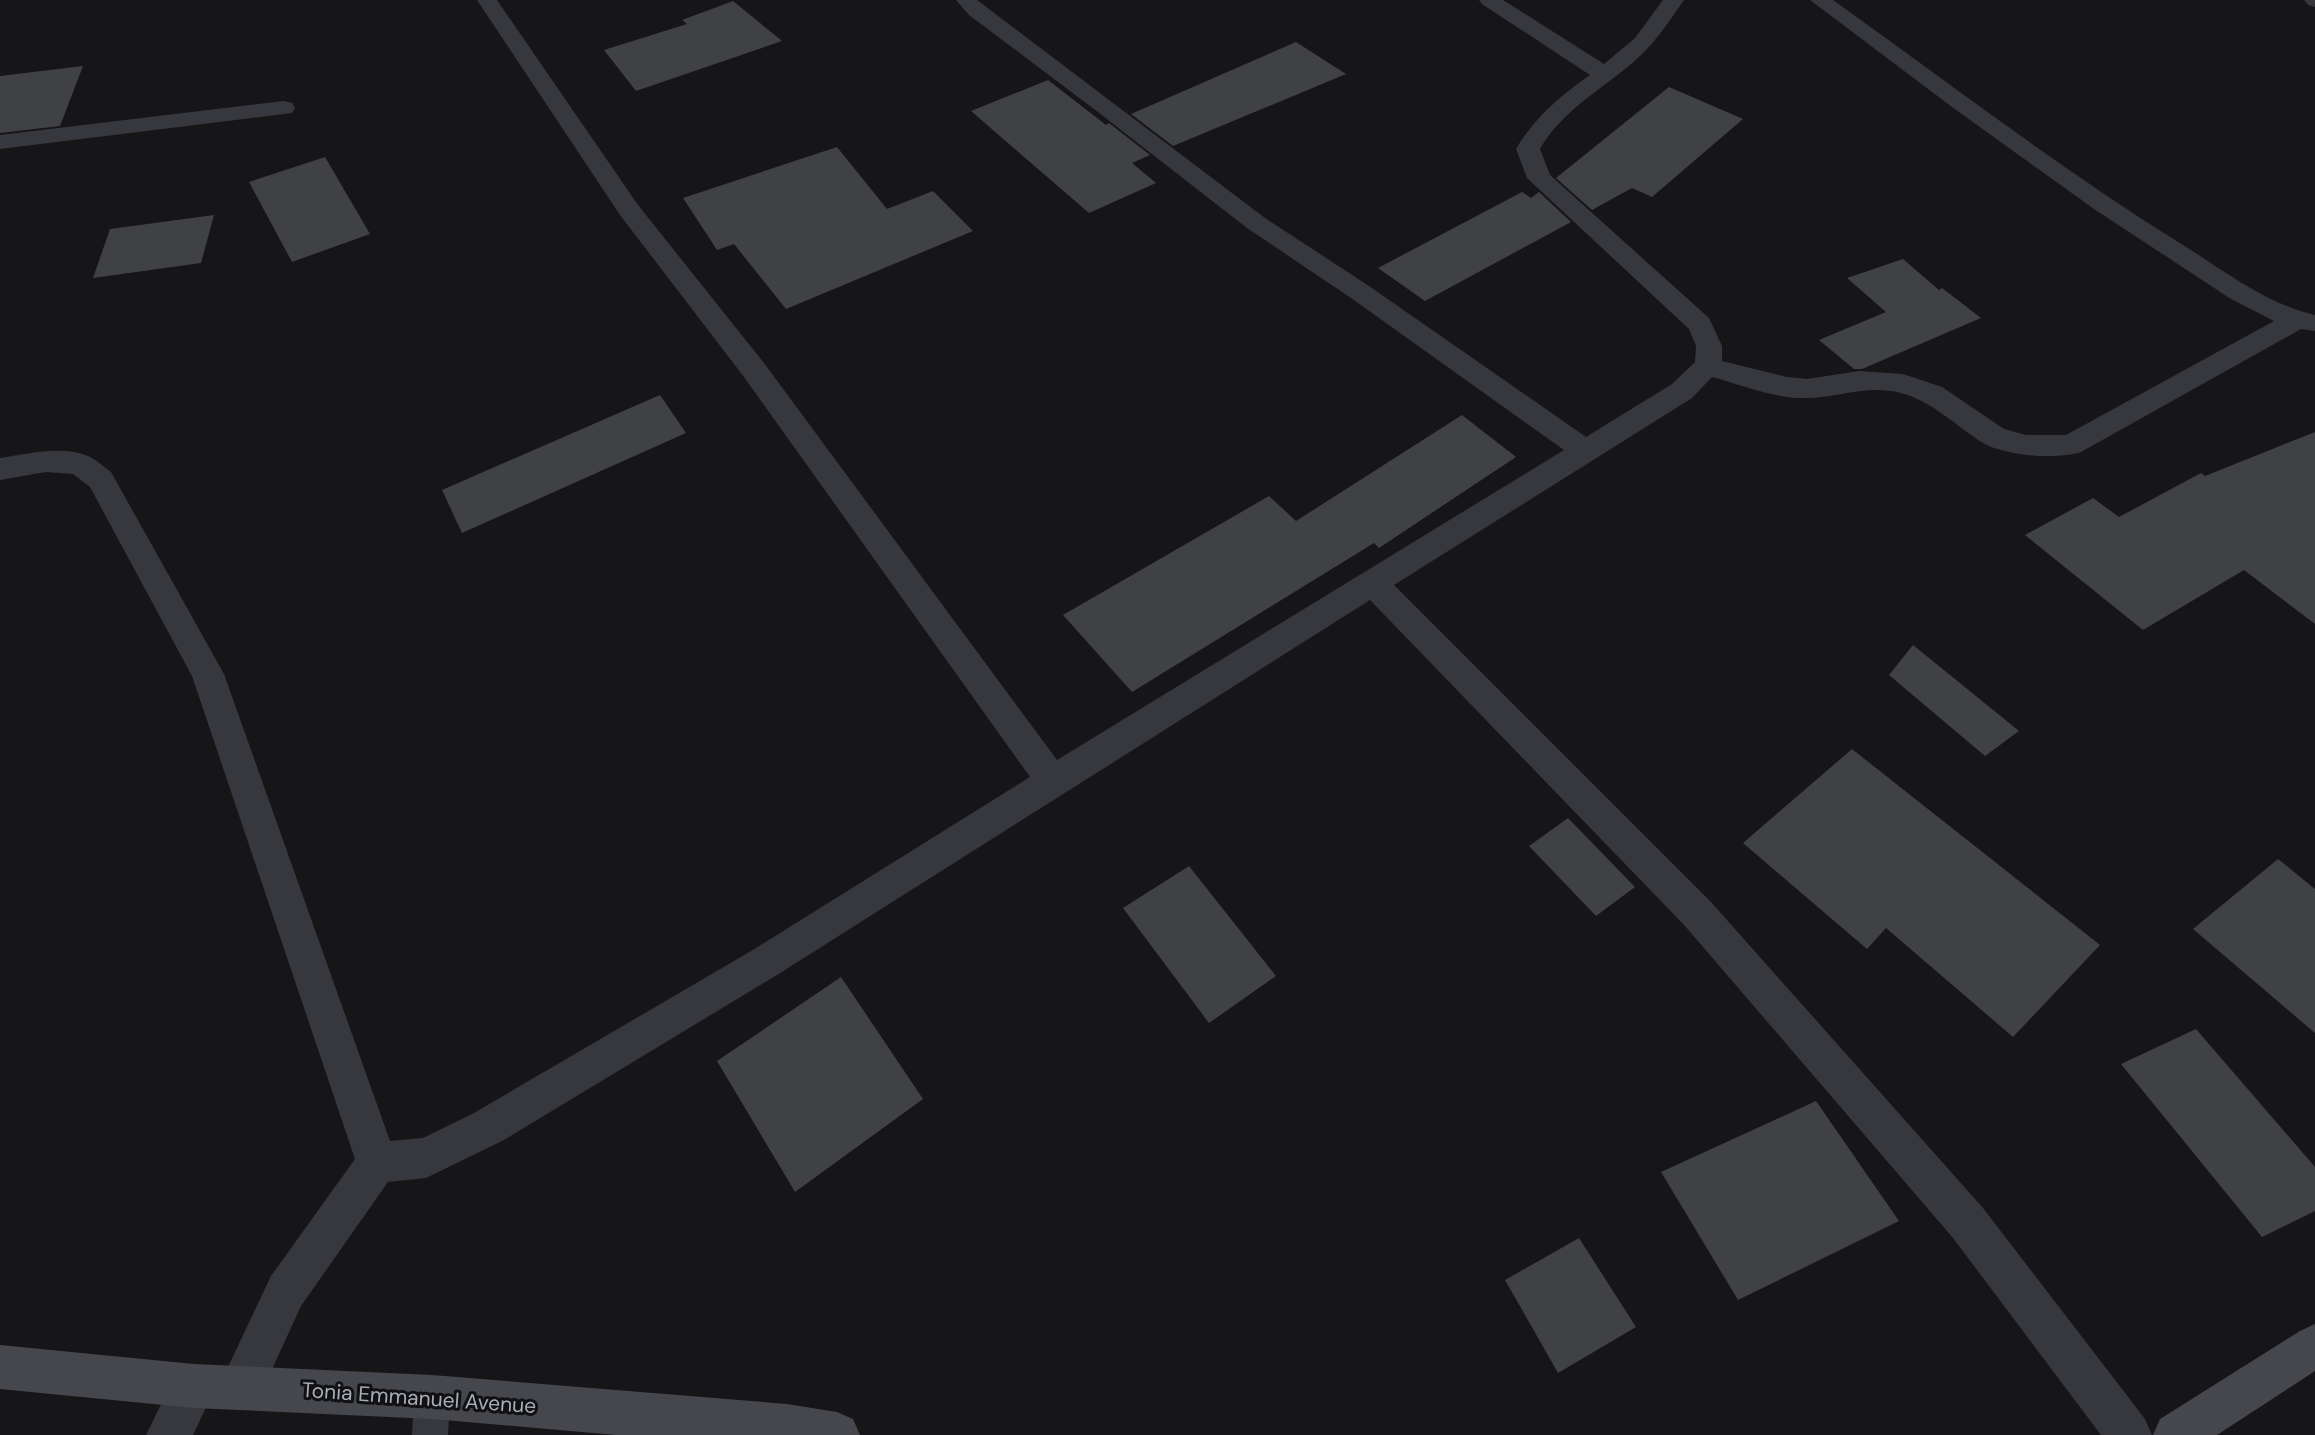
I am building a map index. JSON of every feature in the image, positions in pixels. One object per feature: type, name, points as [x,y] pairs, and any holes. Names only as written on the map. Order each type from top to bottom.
[{"type":"street","points":[[487,0],[629,210],[754,370],[1052,781]]},
{"type":"street","points":[[966,0],[976,11],[1102,104],[1256,223],[1360,292],[1586,451]]},
{"type":"street","points":[[1489,0],[1604,74]]},
{"type":"street","points":[[377,1162],[426,1158],[488,1127],[764,963],[1052,781],[1682,391],[1708,366],[1711,346],[1700,324],[1539,178],[1528,149],[1534,135],[1604,74],[1638,48],[1674,0]]},
{"type":"street","points":[[1820,0],[2127,222],[2257,302],[2305,322]]},
{"type":"street","points":[[0,142],[284,108]]},
{"type":"street","points":[[1708,366],[1787,387],[1807,389],[1859,380],[1903,383],[1932,394],[1995,437],[2026,445],[2072,445],[2305,322]]},
{"type":"street","points":[[0,469],[46,462],[80,464],[101,480],[208,674],[377,1162]]},
{"type":"street","points":[[1373,583],[1698,914],[1968,1223],[2129,1435]]},
{"type":"street","points":[[241,1386],[286,1291],[377,1162]]},
{"type":"street","points":[[2176,1435],[2315,1346]]},
{"type":"street","name":"Tonia Emmanuel Avenue","points":[[0,1367],[194,1386],[241,1386],[431,1416],[787,1427],[837,1435]]},
{"type":"street","points":[[169,1435],[194,1386]]},
{"type":"building","points":[[733,1],[782,41],[636,91],[604,50],[687,24],[682,20]]},
{"type":"building","points":[[1296,42],[1346,74],[1173,146],[1131,114]]},
{"type":"building","points":[[83,66],[60,126],[0,133],[0,76]]},
{"type":"building","points":[[1048,80],[1106,125],[1109,123],[1150,155],[1132,163],[1156,183],[1089,213],[971,111]]},
{"type":"building","points":[[1669,87],[1743,119],[1652,197],[1632,188],[1592,210],[1556,178]]},
{"type":"building","points":[[837,147],[887,209],[933,191],[973,231],[786,309],[734,244],[717,250],[683,198]]},
{"type":"building","points":[[325,157],[370,234],[292,262],[249,182]]},
{"type":"building","points":[[1522,192],[1531,198],[1539,192],[1571,222],[1425,301],[1378,268]]},
{"type":"building","points":[[214,215],[201,263],[93,278],[110,229]]},
{"type":"building","points":[[1903,259],[1939,290],[1942,288],[1981,318],[1862,369],[1854,369],[1819,340],[1886,312],[1847,278]]},
{"type":"building","points":[[660,395],[686,433],[462,533],[442,490]]},
{"type":"building","points":[[1462,415],[1516,457],[1379,548],[1374,543],[1132,692],[1063,615],[1269,496],[1296,521]]},
{"type":"building","points":[[2315,432],[2315,624],[2244,570],[2143,630],[2025,535],[2093,498],[2119,517],[2201,473],[2205,476]]},
{"type":"building","points":[[1913,645],[2019,731],[1985,756],[1889,675]]},
{"type":"building","points":[[1852,749],[2100,945],[2013,1037],[1886,928],[1867,949],[1743,843]]},
{"type":"building","points":[[1568,818],[1635,887],[1596,916],[1529,846]]},
{"type":"building","points":[[2278,859],[2315,889],[2315,1033],[2193,929]]},
{"type":"building","points":[[1189,866],[1276,976],[1209,1023],[1123,908]]},
{"type":"building","points":[[841,977],[923,1099],[795,1192],[717,1061]]},
{"type":"building","points":[[2196,1029],[2315,1167],[2315,1211],[2262,1237],[2121,1064]]},
{"type":"building","points":[[1816,1101],[1899,1221],[1738,1300],[1661,1172]]},
{"type":"building","points":[[1579,1238],[1636,1327],[1558,1373],[1505,1280]]}]
